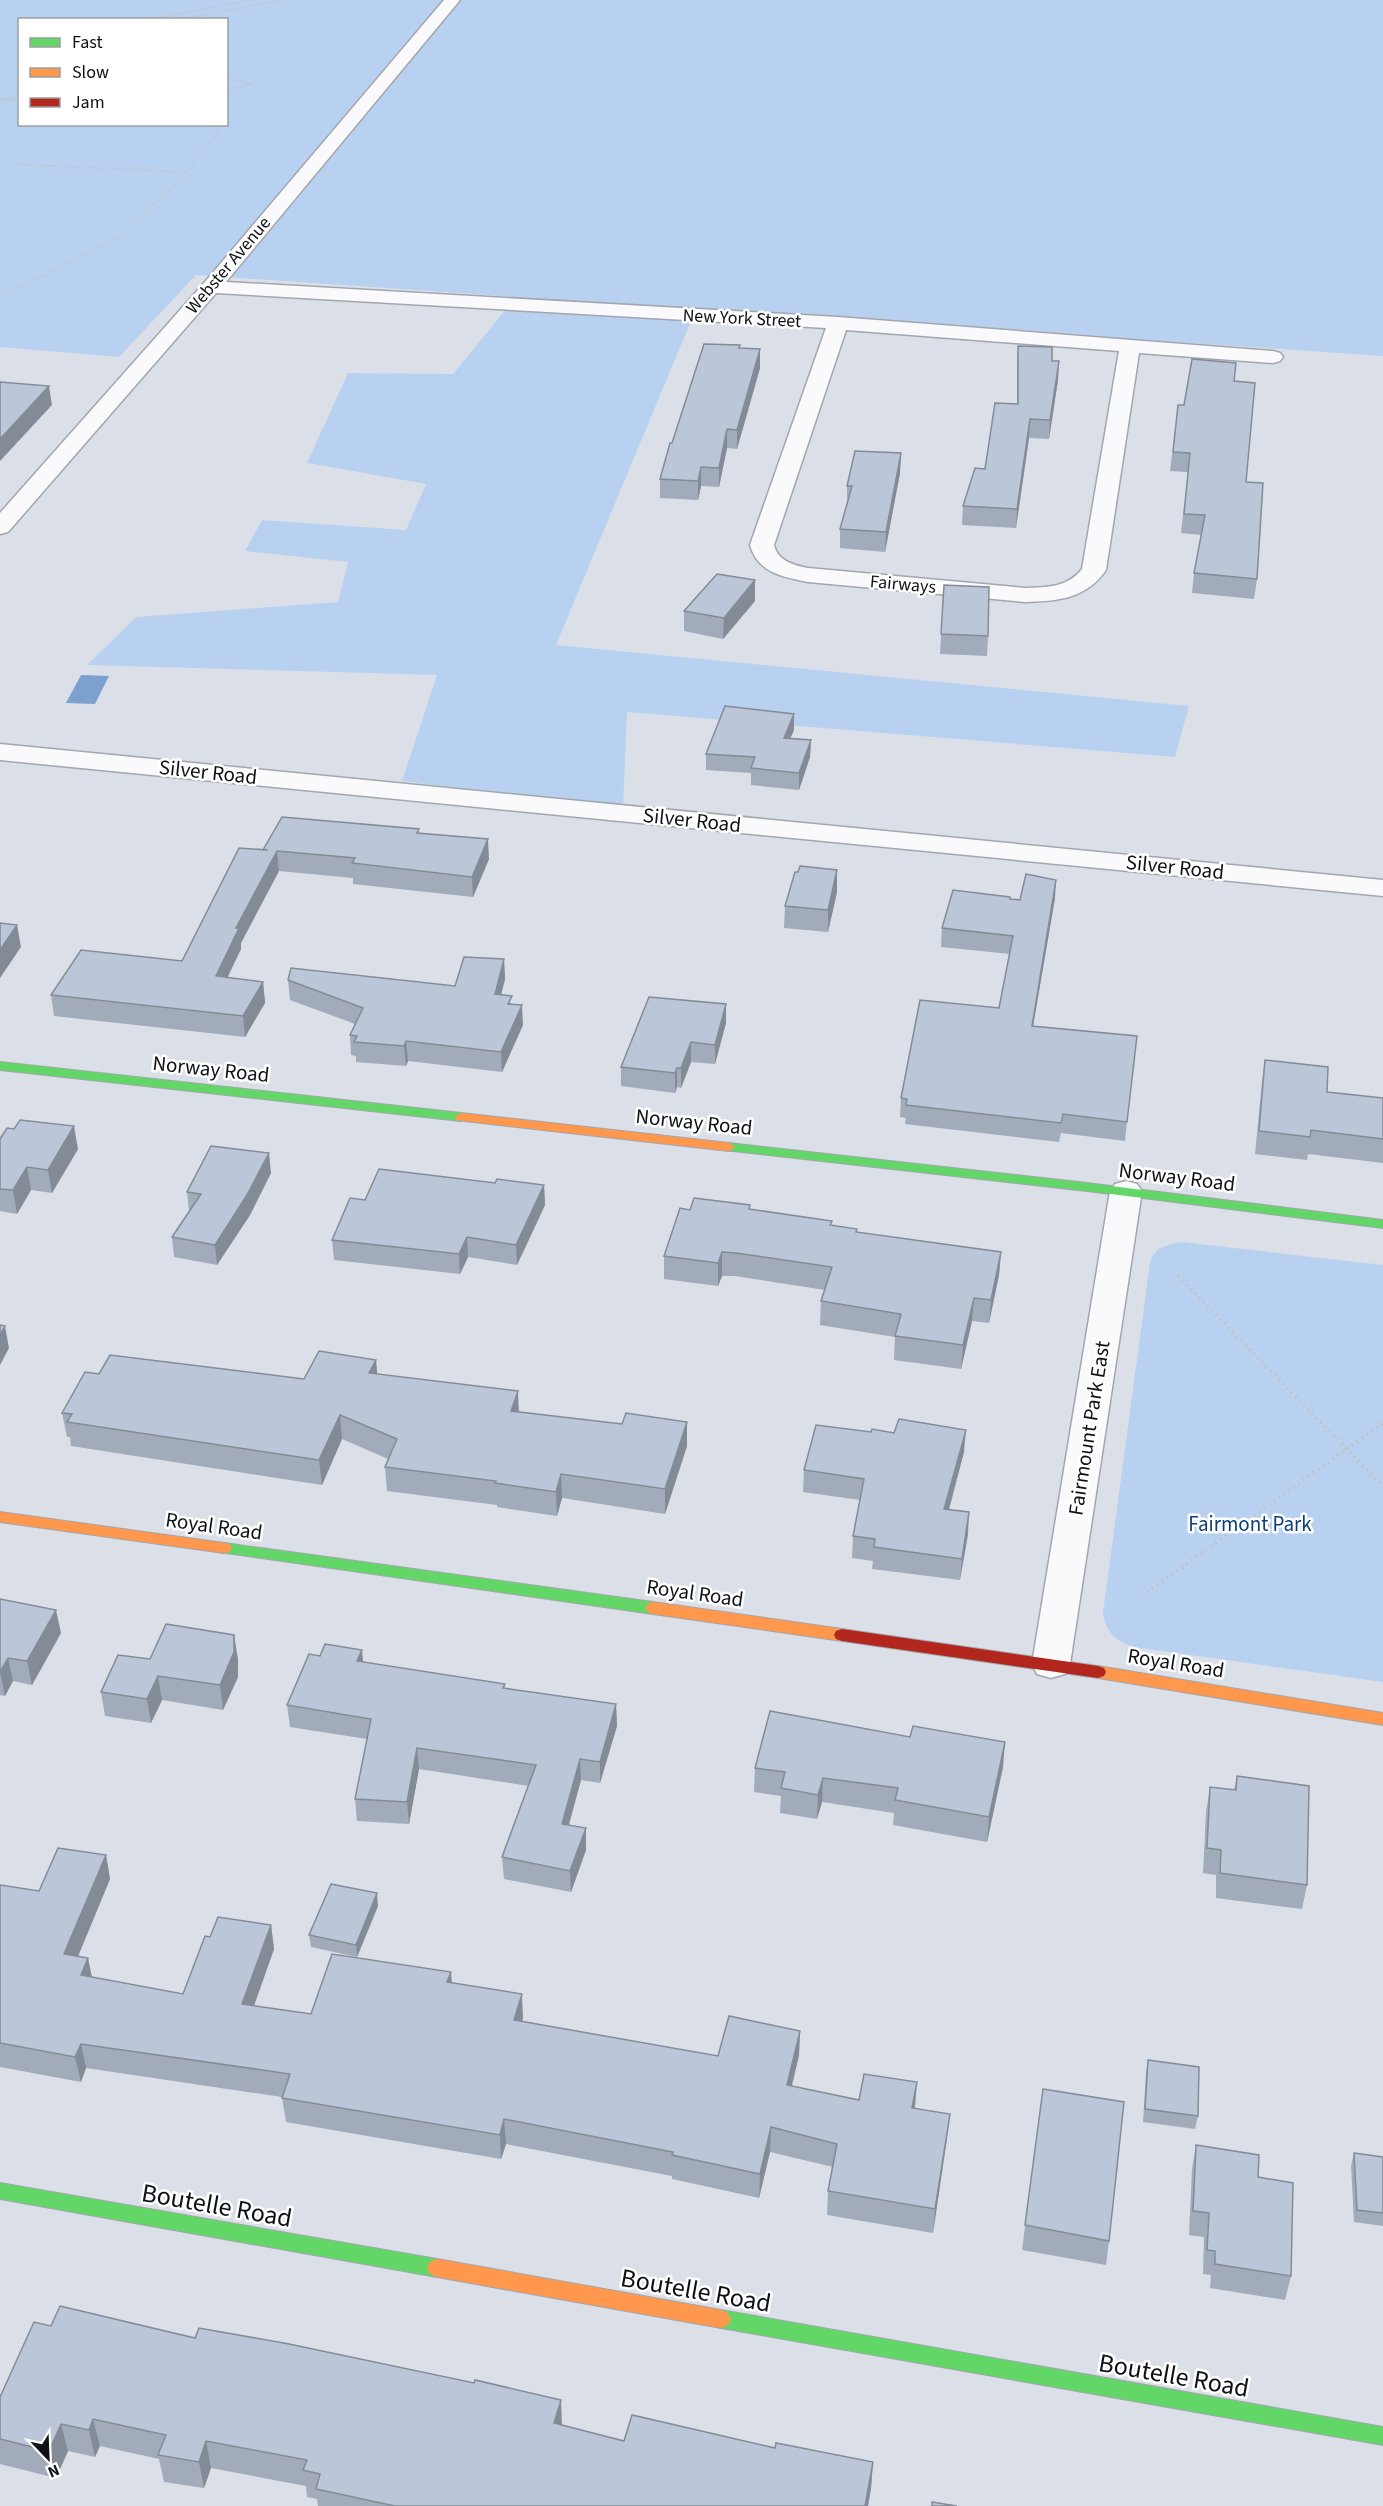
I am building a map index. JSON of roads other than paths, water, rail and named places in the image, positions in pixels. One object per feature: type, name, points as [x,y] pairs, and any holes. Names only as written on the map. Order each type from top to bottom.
[{"type":"street","name":"Webster Avenue","points":[[3,520],[211,287],[452,0]]},
{"type":"street","name":"New York Street","points":[[211,287],[838,323],[1274,357]]},
{"type":"street","name":"Fairways","points":[[838,323],[762,545],[763,554],[772,563],[808,575],[1025,595],[1054,594],[1072,590],[1086,581],[1094,570],[1130,347]]},
{"type":"street","name":"Silver Road","points":[[0,752],[1383,888]]},
{"type":"street","name":"Norway Road","points":[[0,1066],[1126,1191],[1383,1224]]},
{"type":"street","name":"Fairmount Park East","points":[[1051,1664],[1126,1191]]},
{"type":"street","name":"Royal Road","points":[[0,1517],[1051,1664],[1383,1719]]},
{"type":"street","name":"Boutelle Road","points":[[0,2191],[1383,2436]]},
{"type":"park label","name":"Fairmont Park","points":[[1250,1524]]}]
